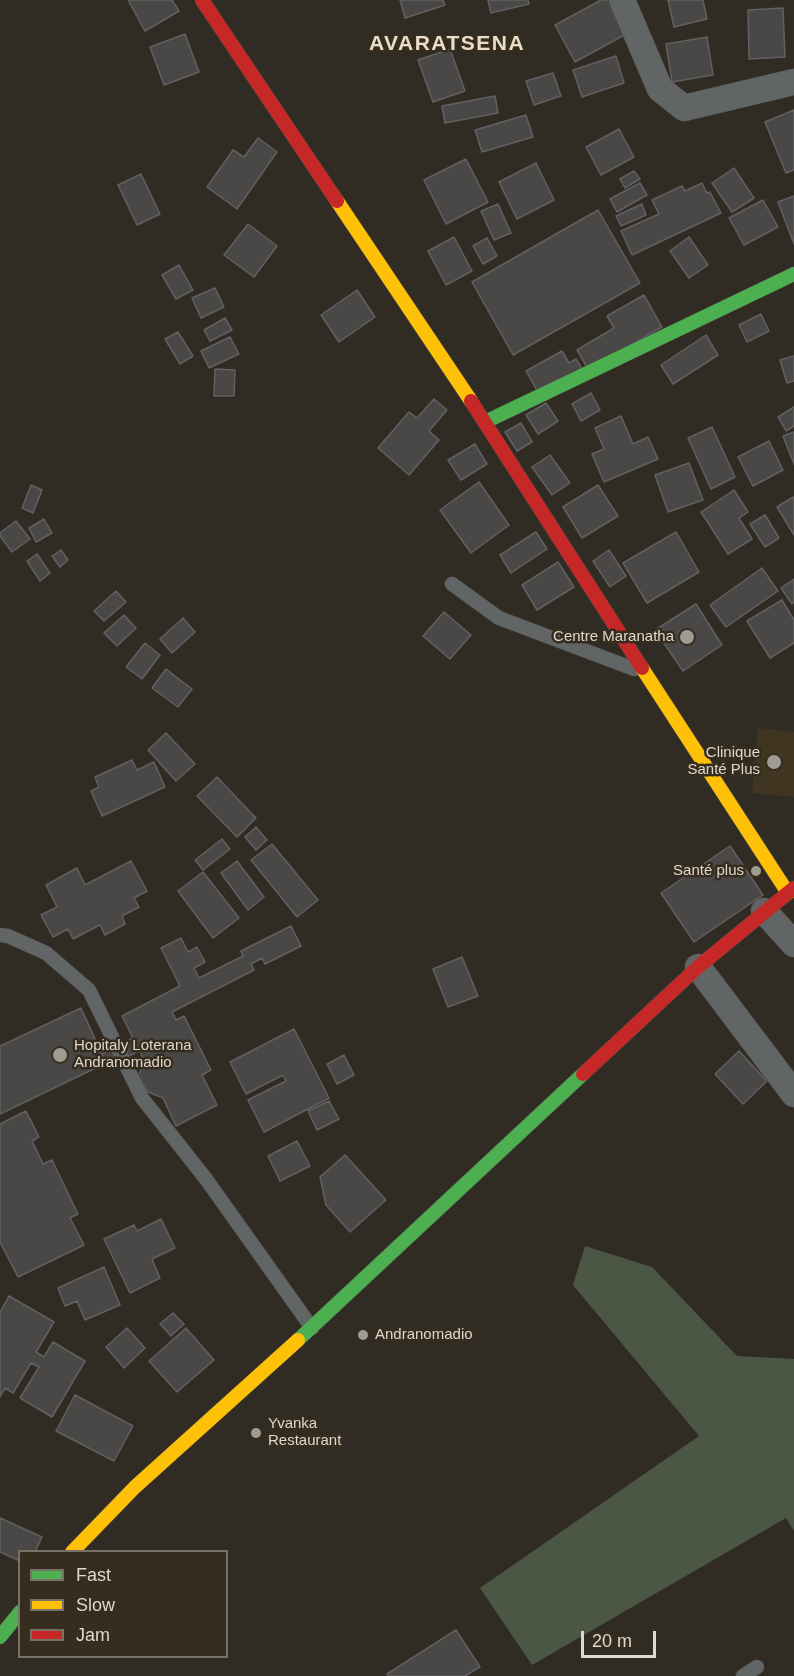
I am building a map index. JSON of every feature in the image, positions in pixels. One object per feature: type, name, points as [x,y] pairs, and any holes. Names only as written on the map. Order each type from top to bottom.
[{"type":"street","points":[[73,1550],[135,1486],[312,1328],[698,968],[791,890],[645,673],[485,422],[202,0]]},
{"type":"street","points":[[622,0],[660,89],[684,108],[794,82]]},
{"type":"street","points":[[485,422],[794,274]]},
{"type":"street","points":[[764,911],[794,944]]},
{"type":"street","points":[[698,968],[794,1094]]},
{"type":"street","points":[[0,1637],[18,1614]]},
{"type":"lane","points":[[452,585],[499,618],[645,673]]},
{"type":"lane","points":[[0,935],[8,936],[46,953],[89,990],[142,1098],[206,1179],[312,1328]]},
{"type":"lane","points":[[743,1676],[757,1667]]},
{"type":"shaded area","name":"Clinique Santé Plus","points":[[758,728],[794,732],[794,797],[752,793]]},
{"type":"green space","points":[[585,1246],[652,1267],[737,1356],[794,1359],[794,1531],[786,1518],[532,1665],[480,1588],[699,1436],[573,1285]]},
{"type":"building","points":[[128,0],[172,0],[179,11],[145,31]]},
{"type":"building","points":[[400,0],[443,0],[445,5],[405,18]]},
{"type":"building","points":[[488,0],[528,0],[529,4],[491,13]]},
{"type":"building","points":[[601,0],[610,0],[628,33],[575,62],[555,25]]},
{"type":"building","points":[[668,0],[703,0],[707,19],[674,27]]},
{"type":"building","points":[[783,8],[785,57],[749,59],[748,10]]},
{"type":"building","points":[[185,34],[199,72],[164,85],[150,47]]},
{"type":"building","points":[[707,37],[713,75],[672,82],[666,44]]},
{"type":"building","points":[[450,49],[465,91],[433,102],[418,60]]},
{"type":"building","points":[[616,56],[624,83],[582,97],[573,70]]},
{"type":"building","points":[[553,73],[561,96],[534,105],[526,81]]},
{"type":"building","points":[[495,96],[498,113],[445,123],[442,106]]},
{"type":"building","points":[[794,110],[794,170],[786,173],[765,122]]},
{"type":"building","points":[[526,115],[533,137],[482,152],[475,130]]},
{"type":"building","points":[[619,129],[634,157],[601,175],[586,147]]},
{"type":"building","points":[[258,138],[277,152],[237,209],[207,187],[233,150],[244,157]]},
{"type":"building","points":[[466,159],[488,202],[446,224],[424,180]]},
{"type":"building","points":[[536,163],[554,200],[517,219],[499,182]]},
{"type":"building","points":[[734,168],[754,198],[732,212],[712,183]]},
{"type":"building","points":[[634,171],[640,179],[625,188],[620,179]]},
{"type":"building","points":[[141,174],[160,214],[137,225],[118,185]]},
{"type":"building","points":[[640,183],[647,195],[617,212],[610,199]]},
{"type":"building","points":[[702,183],[707,193],[710,192],[721,213],[632,255],[621,231],[659,214],[652,200],[682,186],[685,191]]},
{"type":"building","points":[[794,196],[794,244],[778,202]]},
{"type":"building","points":[[763,200],[778,227],[744,245],[729,218]]},
{"type":"building","points":[[498,204],[511,233],[494,240],[481,211]]},
{"type":"building","points":[[642,204],[646,215],[621,226],[616,216]]},
{"type":"building","points":[[598,210],[640,283],[513,355],[472,282]]},
{"type":"building","points":[[248,224],[277,246],[254,277],[224,255]]},
{"type":"building","points":[[454,237],[472,271],[446,285],[428,251]]},
{"type":"building","points":[[689,237],[708,265],[689,278],[670,251]]},
{"type":"building","points":[[487,238],[497,256],[483,264],[473,246]]},
{"type":"building","points":[[179,265],[193,290],[176,299],[162,275]]},
{"type":"building","points":[[215,288],[224,307],[201,318],[192,298]]},
{"type":"building","points":[[357,290],[375,317],[339,342],[321,315]]},
{"type":"building","points":[[644,295],[662,327],[588,369],[577,350],[614,328],[607,316]]},
{"type":"building","points":[[761,314],[769,331],[747,342],[739,325]]},
{"type":"building","points":[[225,318],[232,330],[210,341],[204,330]]},
{"type":"building","points":[[178,332],[193,356],[180,364],[165,339]]},
{"type":"building","points":[[706,335],[718,355],[673,384],[661,365]]},
{"type":"building","points":[[230,337],[239,354],[209,368],[201,351]]},
{"type":"building","points":[[562,351],[569,363],[576,359],[582,369],[539,394],[526,371]]},
{"type":"building","points":[[794,356],[794,381],[787,383],[780,360]]},
{"type":"building","points":[[215,369],[235,370],[234,396],[214,396]]},
{"type":"building","points":[[591,393],[600,410],[581,421],[572,404]]},
{"type":"building","points":[[434,399],[447,410],[429,431],[439,440],[409,475],[378,448],[409,412],[417,418]]},
{"type":"building","points":[[546,403],[558,421],[538,434],[526,415]]},
{"type":"building","points":[[794,407],[794,426],[786,431],[778,417]]},
{"type":"building","points":[[621,416],[633,444],[648,437],[658,459],[604,482],[592,454],[604,449],[595,428]]},
{"type":"building","points":[[521,423],[532,442],[517,451],[505,432]]},
{"type":"building","points":[[712,427],[735,477],[711,489],[688,438]]},
{"type":"building","points":[[794,432],[794,464],[783,436]]},
{"type":"building","points":[[769,441],[783,470],[753,486],[738,457]]},
{"type":"building","points":[[475,444],[487,464],[461,480],[448,460]]},
{"type":"building","points":[[550,455],[570,483],[552,495],[532,467]]},
{"type":"building","points":[[689,463],[703,500],[668,512],[655,475]]},
{"type":"building","points":[[479,482],[509,525],[471,553],[440,510]]},
{"type":"building","points":[[31,485],[42,490],[33,513],[22,508]]},
{"type":"building","points":[[598,485],[618,516],[582,538],[563,507]]},
{"type":"building","points":[[734,490],[748,512],[739,518],[752,539],[728,554],[701,512]]},
{"type":"building","points":[[794,498],[794,535],[777,507]]},
{"type":"building","points":[[765,515],[779,538],[765,547],[750,524]]},
{"type":"building","points":[[44,519],[52,533],[36,542],[29,528]]},
{"type":"building","points":[[16,521],[30,539],[12,552],[0,533]]},
{"type":"building","points":[[536,532],[547,549],[511,573],[500,555]]},
{"type":"building","points":[[676,532],[699,572],[647,603],[623,563]]},
{"type":"building","points":[[61,550],[68,560],[60,567],[52,556]]},
{"type":"building","points":[[609,550],[626,576],[610,587],[593,561]]},
{"type":"building","points":[[37,554],[50,573],[40,581],[27,561]]},
{"type":"building","points":[[558,562],[574,587],[537,610],[522,585]]},
{"type":"building","points":[[762,568],[778,591],[726,627],[710,605]]},
{"type":"building","points":[[794,579],[794,602],[792,604],[781,588]]},
{"type":"building","points":[[116,591],[126,602],[104,621],[94,611]]},
{"type":"building","points":[[782,600],[794,620],[794,643],[770,658],[747,621]]},
{"type":"building","points":[[696,604],[722,645],[683,671],[655,630]]},
{"type":"building","points":[[444,612],[471,635],[450,659],[423,636]]},
{"type":"building","points":[[124,615],[136,628],[117,646],[104,633]]},
{"type":"building","points":[[183,618],[195,632],[172,653],[160,639]]},
{"type":"building","points":[[145,643],[160,655],[142,679],[126,667]]},
{"type":"building","points":[[166,669],[192,689],[178,707],[152,688]]},
{"type":"building","points":[[166,733],[195,764],[176,781],[148,750]]},
{"type":"building","points":[[132,760],[137,770],[154,762],[165,787],[102,816],[91,791],[99,787],[95,777]]},
{"type":"building","points":[[217,777],[256,818],[237,837],[197,796]]},
{"type":"building","points":[[256,827],[267,840],[256,850],[245,837]]},
{"type":"building","points":[[222,839],[230,849],[203,870],[195,860]]},
{"type":"building","points":[[272,844],[318,900],[297,917],[251,860]]},
{"type":"building","points":[[730,846],[763,895],[694,942],[661,893]]},
{"type":"building","points":[[131,861],[147,891],[134,898],[139,907],[122,916],[125,924],[105,935],[100,925],[73,939],[68,929],[53,937],[41,915],[57,907],[46,885],[77,868],[85,885]]},
{"type":"building","points":[[237,861],[264,897],[248,910],[221,873]]},
{"type":"building","points":[[203,872],[239,918],[213,938],[178,891]]},
{"type":"building","points":[[291,926],[301,946],[265,964],[262,958],[251,964],[254,970],[172,1012],[176,1020],[184,1016],[211,1070],[202,1075],[217,1105],[176,1126],[163,1098],[148,1092],[138,1076],[145,1062],[122,1016],[180,986],[161,948],[181,938],[188,952],[197,947],[205,962],[194,968],[199,978],[243,956],[241,951]]},
{"type":"building","points":[[462,957],[478,996],[448,1007],[433,969]]},
{"type":"building","points":[[81,1008],[106,1063],[0,1114],[0,1046]]},
{"type":"building","points":[[294,1029],[329,1098],[264,1132],[248,1100],[286,1081],[283,1075],[246,1094],[230,1062]]},
{"type":"building","points":[[133,1038],[139,1051],[108,1066],[102,1054]]},
{"type":"building","points":[[739,1051],[767,1081],[743,1104],[715,1074]]},
{"type":"building","points":[[344,1055],[354,1075],[337,1084],[327,1064]]},
{"type":"building","points":[[329,1101],[339,1119],[317,1130],[308,1111]]},
{"type":"building","points":[[26,1111],[39,1137],[32,1141],[43,1164],[52,1160],[78,1214],[70,1218],[84,1245],[18,1277],[0,1242],[0,1124]]},
{"type":"building","points":[[297,1141],[310,1166],[280,1181],[268,1156]]},
{"type":"building","points":[[345,1155],[386,1200],[350,1232],[326,1205],[320,1177]]},
{"type":"building","points":[[161,1219],[175,1248],[152,1259],[160,1278],[130,1293],[104,1239],[134,1225],[137,1231]]},
{"type":"building","points":[[104,1267],[120,1305],[85,1320],[77,1301],[65,1306],[58,1288]]},
{"type":"building","points":[[9,1296],[54,1322],[36,1352],[44,1357],[53,1342],[85,1361],[52,1417],[20,1398],[39,1367],[31,1363],[13,1393],[5,1388],[0,1397],[0,1312]]},
{"type":"building","points":[[173,1313],[184,1324],[171,1336],[160,1324]]},
{"type":"building","points":[[127,1328],[145,1348],[124,1368],[106,1347]]},
{"type":"building","points":[[186,1328],[214,1360],[177,1392],[149,1361]]},
{"type":"building","points":[[75,1395],[133,1426],[114,1461],[56,1431]]},
{"type":"building","points":[[0,1518],[42,1537],[36,1550],[18,1550],[18,1560],[0,1552]]},
{"type":"building","points":[[456,1630],[480,1667],[465,1676],[388,1676],[387,1674]]},
{"type":"traffic: fast","points":[[485,422],[794,274]]},
{"type":"traffic: fast","points":[[298,1340],[583,1074]]},
{"type":"traffic: fast","points":[[0,1637],[18,1614]]},
{"type":"traffic: slow","points":[[337,201],[471,401]]},
{"type":"traffic: slow","points":[[642,668],[788,893]]},
{"type":"traffic: slow","points":[[74,1550],[135,1487],[298,1340]]},
{"type":"traffic: jam","points":[[202,0],[337,201]]},
{"type":"traffic: jam","points":[[471,401],[642,668]]},
{"type":"traffic: jam","points":[[583,1074],[698,967],[794,888]]},
{"type":"place","name":"Centre Maranatha","points":[[687,637]]},
{"type":"place","name":"Clinique Santé Plus","points":[[774,762]]},
{"type":"place","name":"Santé plus","points":[[756,871]]},
{"type":"place","name":"Hopitaly Loterana Andranomadio","points":[[60,1055]]},
{"type":"place","name":"Andranomadio","points":[[363,1335]]},
{"type":"place","name":"Yvanka Restaurant","points":[[256,1433]]},
{"type":"district","name":"AVARATSENA","points":[[447,44]]}]
